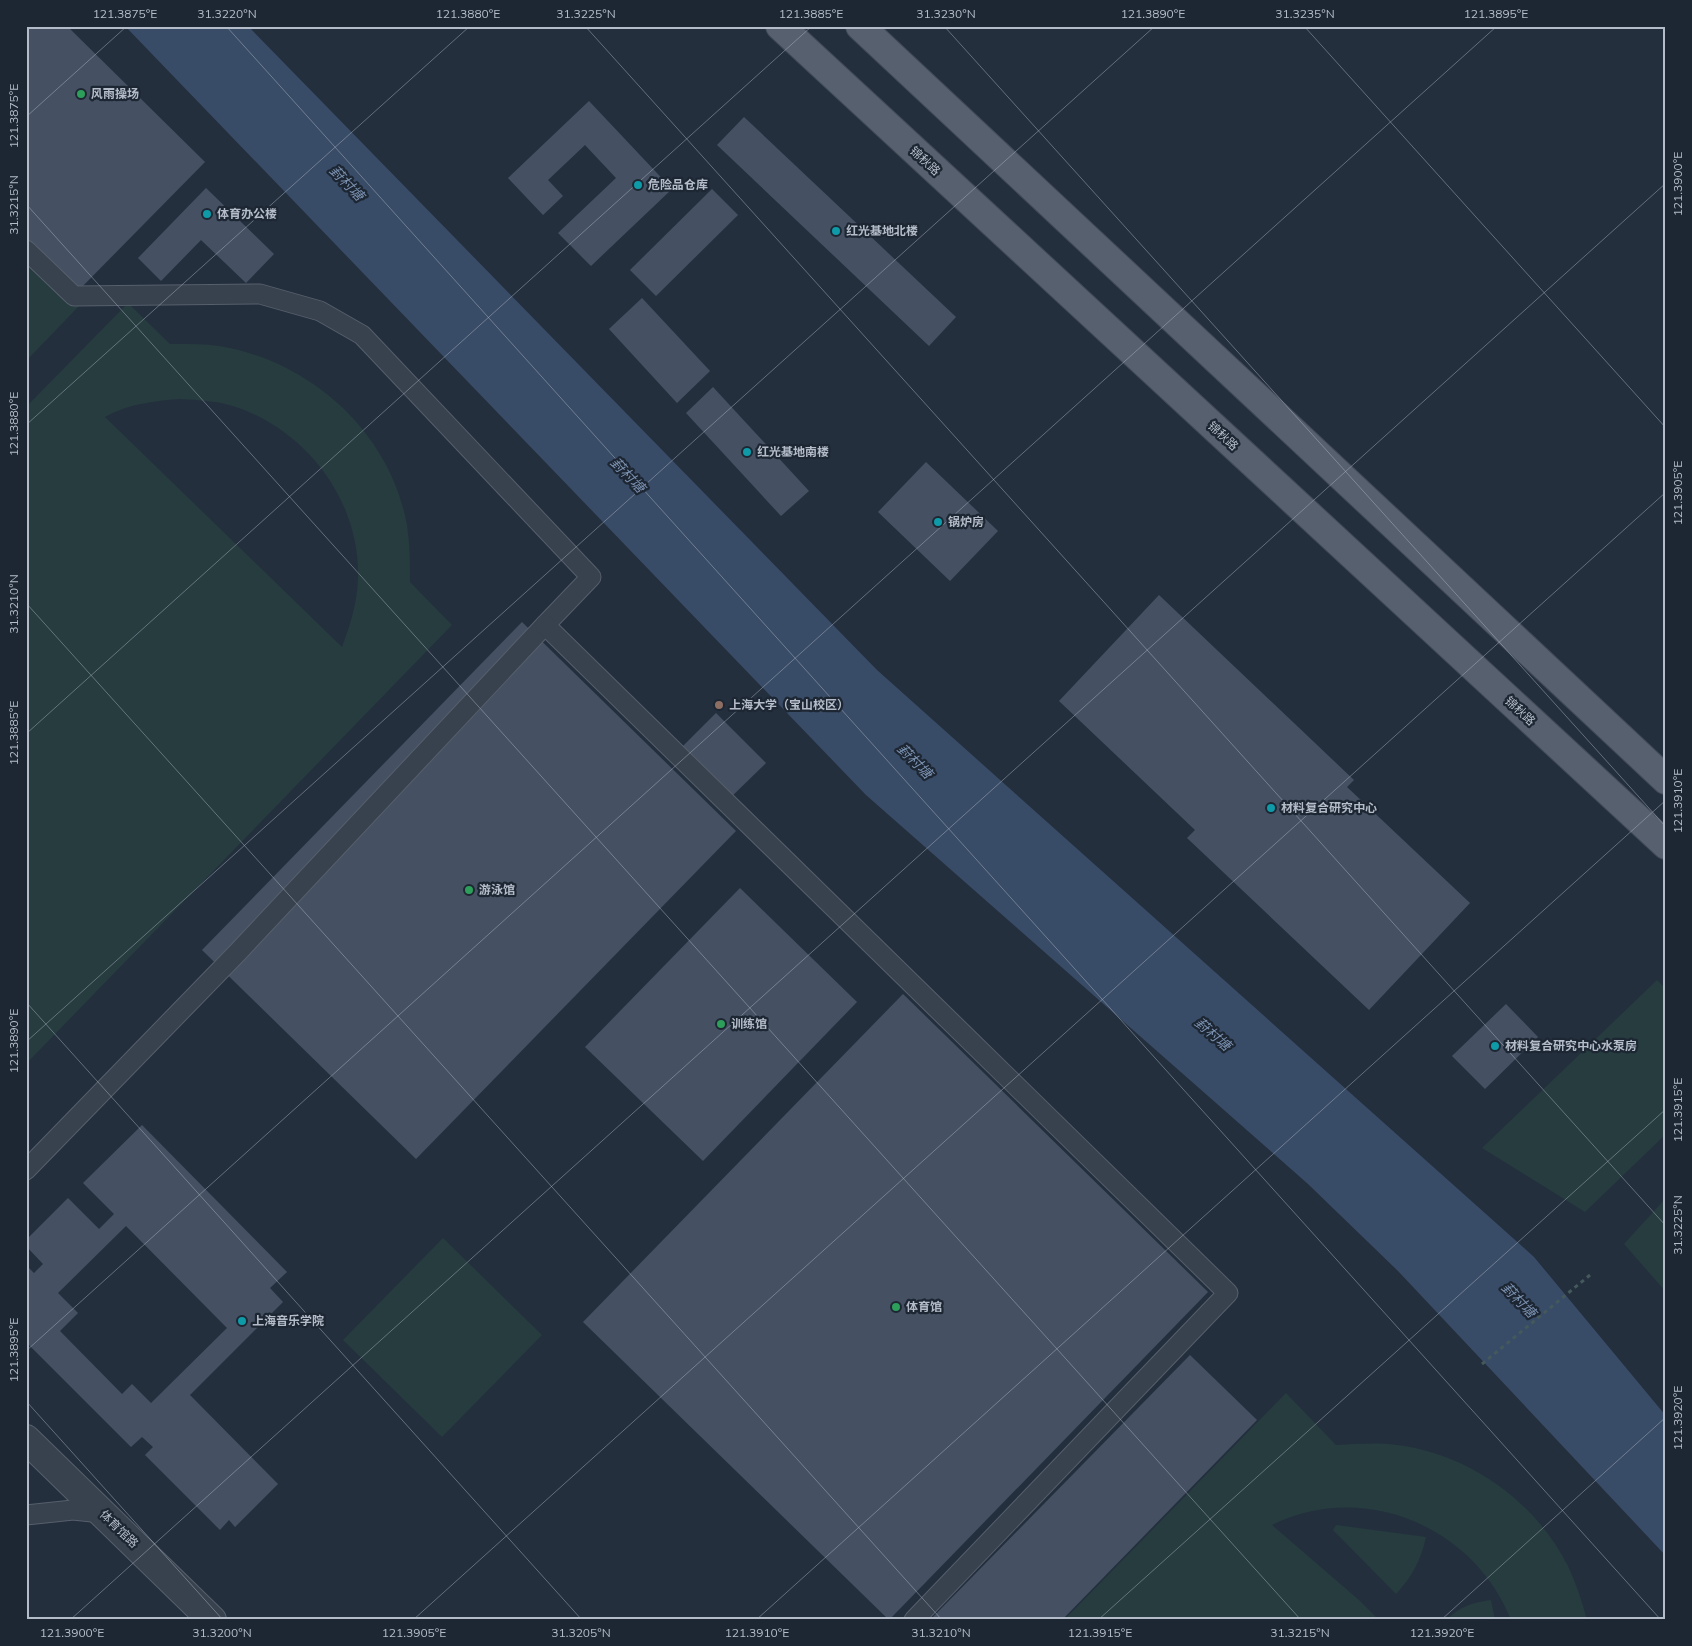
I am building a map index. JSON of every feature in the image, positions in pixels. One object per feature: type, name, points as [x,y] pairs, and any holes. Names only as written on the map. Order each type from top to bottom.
[{"type":"main road","name":"锦秋路","points":[[780,26],[1666,845]]},
{"type":"main road","points":[[860,26],[1666,780]]},
{"type":"street","name":"体育馆路","points":[[26,1439],[212,1620]]},
{"type":"lane","points":[[26,250],[74,296],[260,294],[320,311],[362,336],[591,578],[545,624],[238,952],[26,1170]]},
{"type":"lane","points":[[545,624],[1228,1292],[914,1620]]},
{"type":"lane","points":[[26,1515],[73,1510],[102,1513]]},
{"type":"path","points":[[1482,1364],[1590,1275]]},
{"type":"green space","points":[[26,251],[81,304],[26,361]]},
{"type":"green space","points":[[128,303],[170,344],[222,346],[262,357],[292,371],[320,389],[345,410],[367,435],[385,462],[398,493],[407,525],[410,582],[452,625],[26,1064],[26,407]],"holes":[[[180,399],[229,405],[265,420],[291,437],[313,459],[332,484],[346,511],[355,541],[358,572],[355,604],[342,647],[105,417],[141,404]]]},
{"type":"green space","points":[[1657,980],[1666,989],[1666,1134],[1585,1212],[1482,1148]]},
{"type":"green space","points":[[1666,1198],[1666,1292],[1624,1244]]},
{"type":"green space","points":[[443,1238],[542,1335],[442,1437],[343,1340]]},
{"type":"green space","points":[[1286,1393],[1336,1445],[1381,1444],[1424,1450],[1474,1470],[1497,1484],[1537,1521],[1554,1543],[1571,1572],[1587,1620],[1511,1620],[1494,1587],[1471,1559],[1443,1537],[1412,1520],[1378,1510],[1343,1508],[1307,1512],[1272,1525],[1359,1600],[1379,1620],[1064,1620]]},
{"type":"green space","points":[[1336,1525],[1426,1537],[1415,1568],[1396,1594],[1333,1530]]},
{"type":"green space","points":[[1491,1600],[1495,1620],[1446,1620],[1467,1606]]},
{"type":"water","name":"葑村塘","points":[[125,26],[248,26],[877,670],[1534,1257],[1666,1416],[1666,1556],[1398,1271],[1308,1184],[866,795]]},
{"type":"building","name":"风雨操场","points":[[26,26],[67,26],[205,162],[74,295],[26,248]]},
{"type":"building","name":"危险品仓库","points":[[589,101],[672,189],[591,266],[558,233],[616,178],[585,145],[548,180],[563,196],[543,215],[508,178]]},
{"type":"building","name":"红光基地北楼","points":[[744,117],[956,317],[929,346],[717,145]]},
{"type":"building","name":"体育办公楼","points":[[206,188],[274,254],[246,283],[201,240],[161,281],[138,258]]},
{"type":"building","points":[[712,189],[738,215],[656,296],[630,270]]},
{"type":"building","points":[[642,298],[710,371],[677,403],[609,329]]},
{"type":"building","name":"红光基地南楼","points":[[713,387],[809,491],[781,516],[686,413]]},
{"type":"building","name":"锅炉房","points":[[926,462],[998,531],[950,581],[878,512]]},
{"type":"building","name":"材料复合研究中心","points":[[1159,595],[1354,780],[1347,787],[1470,903],[1369,1010],[1187,838],[1195,830],[1059,701]]},
{"type":"building","name":"游泳馆","points":[[522,622],[736,831],[416,1159],[202,950]]},
{"type":"building","points":[[716,713],[766,763],[728,800],[679,750]]},
{"type":"building","name":"训练馆","points":[[740,888],[857,1002],[703,1161],[585,1047]]},
{"type":"building","name":"体育馆","points":[[903,994],[1208,1292],[889,1620],[583,1322]]},
{"type":"building","name":"材料复合研究中心水泵房","points":[[1506,1004],[1538,1037],[1485,1089],[1452,1056]]},
{"type":"building","name":"上海音乐学院","points":[[142,1125],[287,1272],[270,1288],[283,1302],[190,1395],[278,1484],[235,1527],[229,1520],[220,1530],[145,1455],[153,1447],[142,1437],[131,1447],[26,1342],[26,1265],[34,1273],[43,1264],[26,1246],[26,1240],[68,1198],[99,1229],[114,1214],[83,1183]],"holes":[[[126,1226],[227,1328],[151,1403],[132,1384],[122,1394],[60,1331],[78,1313],[58,1293]]]},
{"type":"building","points":[[1190,1355],[1257,1420],[1062,1620],[930,1620]]},
{"type":"place","name":"风雨操场","points":[[81,94]]},
{"type":"place","name":"危险品仓库","points":[[638,185]]},
{"type":"place","name":"体育办公楼","points":[[207,214]]},
{"type":"place","name":"红光基地北楼","points":[[836,231]]},
{"type":"place","name":"红光基地南楼","points":[[747,452]]},
{"type":"place","name":"锅炉房","points":[[938,522]]},
{"type":"place","name":"上海大学（宝山校区）","points":[[719,705]]},
{"type":"place","name":"材料复合研究中心","points":[[1271,808]]},
{"type":"place","name":"游泳馆","points":[[469,890]]},
{"type":"place","name":"训练馆","points":[[721,1024]]},
{"type":"place","name":"材料复合研究中心水泵房","points":[[1495,1046]]},
{"type":"place","name":"体育馆","points":[[896,1307]]},
{"type":"place","name":"上海音乐学院","points":[[242,1321]]}]
